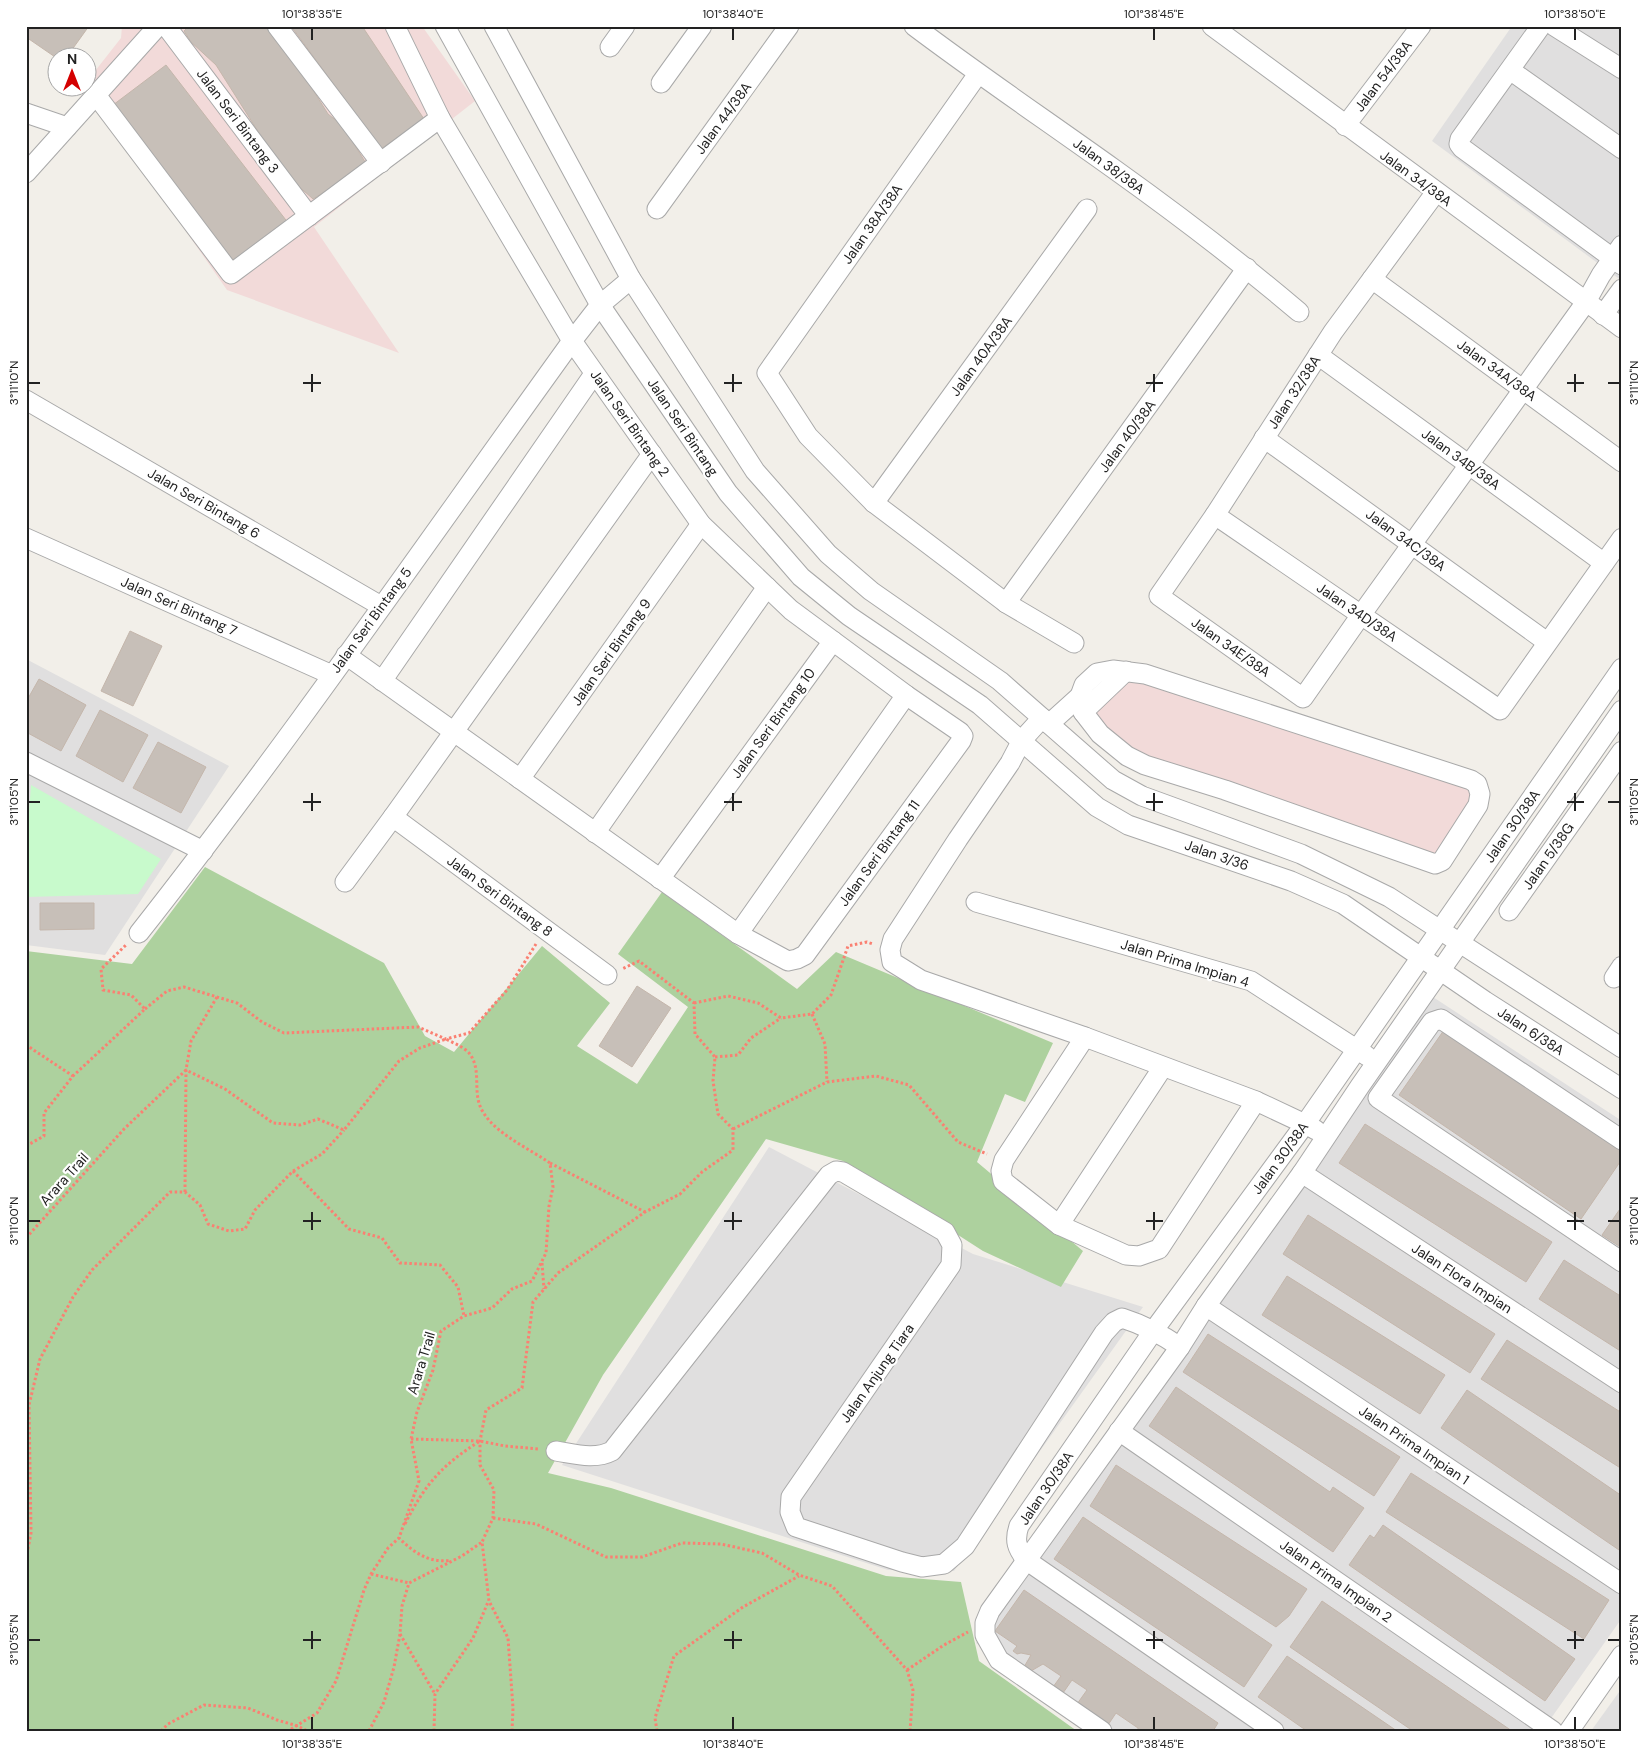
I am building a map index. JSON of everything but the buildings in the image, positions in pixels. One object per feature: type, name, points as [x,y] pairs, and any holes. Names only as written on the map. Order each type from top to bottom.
[{"type":"street","points":[[98,93],[158,26]]},
{"type":"street","name":"Jalan Seri Bintang 3","points":[[166,26],[309,216]]},
{"type":"street","points":[[278,26],[381,163]]},
{"type":"street","name":"Jalan Seri Bintang 2","points":[[395,26],[440,118],[572,341],[701,524],[791,610],[906,695],[960,732],[962,736]]},
{"type":"street","name":"Jalan Seri Bintang","points":[[445,26],[600,305],[728,493],[801,577],[848,616],[980,705],[1022,740]]},
{"type":"street","points":[[494,26],[631,278],[755,471],[828,554],[871,591],[1000,681],[1113,780],[1142,796],[1301,854],[1389,897],[1622,1048]]},
{"type":"street","points":[[610,48],[625,26]]},
{"type":"street","points":[[661,83],[702,26]]},
{"type":"street","name":"Jalan 44/38A","points":[[657,209],[789,26]]},
{"type":"street","name":"Jalan 38/38A","points":[[914,26],[978,74],[1113,168],[1247,268],[1299,312]]},
{"type":"street","name":"Jalan 34/38A","points":[[1212,26],[1345,126],[1622,328]]},
{"type":"street","name":"Jalan 54/38A","points":[[1345,126],[1421,26]]},
{"type":"street","points":[[1361,615],[1586,302],[1601,275],[1619,256],[1462,148],[1459,144],[1460,139],[1541,26]]},
{"type":"street","points":[[1554,26],[1622,69]]},
{"type":"street","points":[[1510,70],[1622,149]]},
{"type":"street","name":"Jalan 38A/38A","points":[[874,503],[808,436],[767,373],[978,74]]},
{"type":"street","points":[[26,173],[93,98]]},
{"type":"street","points":[[98,98],[231,274],[440,118]]},
{"type":"street","points":[[26,113],[67,127]]},
{"type":"street","name":"Jalan 32/38A","points":[[1159,596],[1215,515],[1318,356],[1436,192]]},
{"type":"street","name":"Jalan 40A/38A","points":[[874,503],[1088,209]]},
{"type":"street","name":"Jalan 40/38A","points":[[1006,603],[1247,268]]},
{"type":"street","name":"Jalan Seri Bintang 5","points":[[139,933],[203,851],[332,675],[572,341],[600,305],[631,278]]},
{"type":"street","name":"Jalan 34A/38A","points":[[1372,279],[1622,462]]},
{"type":"street","points":[[1603,315],[1622,289]]},
{"type":"street","name":"Jalan 34B/38A","points":[[1318,356],[1604,563]]},
{"type":"street","points":[[382,681],[594,374]]},
{"type":"street","name":"Jalan Seri Bintang 6","points":[[26,400],[381,606]]},
{"type":"street","name":"Jalan 34C/38A","points":[[1264,438],[1548,642]]},
{"type":"street","points":[[345,882],[652,454]]},
{"type":"street","points":[[874,503],[1006,603],[1074,643]]},
{"type":"street","name":"Jalan 34D/38A","points":[[1215,515],[1500,710],[1548,642]]},
{"type":"street","name":"Jalan Seri Bintang 9","points":[[520,779],[701,524]]},
{"type":"street","name":"Jalan Seri Bintang 7","points":[[26,538],[332,675]]},
{"type":"street","points":[[1548,642],[1622,538]]},
{"type":"street","points":[[595,833],[767,587]]},
{"type":"street","name":"Jalan 34E/38A","points":[[1159,596],[1303,698],[1361,615]]},
{"type":"street","name":"Jalan Seri Bintang 10","points":[[660,879],[833,640]]},
{"type":"street","points":[[346,655],[738,934],[906,695]]},
{"type":"street","name":"Jalan 30/38A","points":[[1622,668],[1306,1124],[1154,1330],[1019,1526],[1016,1536],[1017,1549],[1026,1560],[1180,1347],[1206,1306],[1302,1173],[1325,1136],[1622,710]]},
{"type":"street","points":[[1113,670],[1145,674],[1471,780],[1476,784],[1480,794],[1478,805],[1442,861],[1435,864],[1224,790],[1145,765],[1127,756],[1100,734],[1082,704],[1084,685],[1097,674],[1113,670]]},
{"type":"street","points":[[1082,704],[1045,721],[1022,740],[1010,763],[893,939],[891,956],[921,980],[1085,1037],[1256,1101],[1306,1124],[1325,1136]]},
{"type":"street","name":"Jalan Seri Bintang 11","points":[[738,934],[788,961],[805,955],[961,741],[962,736]]},
{"type":"street","name":"Jalan 3/36","points":[[1022,740],[1098,807],[1128,825],[1291,881],[1343,904],[1441,971]]},
{"type":"street","points":[[1564,752],[1584,764]]},
{"type":"street","name":"Jalan 5/38G","points":[[1509,910],[1622,752]]},
{"type":"street","points":[[1113,780],[1121,762],[1127,756]]},
{"type":"street","points":[[26,762],[203,851]]},
{"type":"street","name":"Jalan Seri Bintang 8","points":[[393,817],[606,975]]},
{"type":"street","points":[[1202,850],[1213,822]]},
{"type":"street","points":[[1223,857],[1233,829]]},
{"type":"street","name":"Jalan Prima Impian 4","points":[[976,902],[1251,982],[1377,1062]]},
{"type":"street","name":"Jalan 6/38A","points":[[1441,971],[1622,1089]]},
{"type":"street","points":[[1378,1098],[1432,1022],[1441,1020],[1622,1140]]},
{"type":"street","points":[[1085,1037],[1003,1165],[1002,1180],[1059,1225],[1126,1255],[1139,1256],[1159,1249],[1256,1101]]},
{"type":"street","points":[[1059,1225],[1163,1067]]},
{"type":"street","points":[[1360,1086],[1622,1262]]},
{"type":"street","name":"Jalan Anjung Tiara","points":[[556,1451],[595,1457],[612,1451],[829,1174],[836,1171],[843,1172],[945,1232],[952,1245],[951,1265],[791,1497],[790,1512],[796,1527],[922,1567],[944,1564],[965,1546],[1104,1333],[1114,1322],[1122,1318],[1154,1330],[1180,1347]]},
{"type":"street","name":"Jalan Flora Impian","points":[[1302,1173],[1622,1383]]},
{"type":"street","name":"Jalan Prima Impian 1","points":[[1206,1306],[1622,1584]]},
{"type":"street","name":"Jalan Prima Impian 2","points":[[1119,1431],[1553,1731]]},
{"type":"street","points":[[1102,1731],[999,1660],[985,1635],[985,1623],[997,1598],[1026,1560],[1274,1731]]},
{"type":"street","points":[[1569,1731],[1622,1655]]},
{"type":"path","points":[[26,1559],[31,1533],[29,1405],[40,1359],[73,1297],[92,1270],[170,1192],[185,1192],[200,1205],[208,1224],[229,1231],[245,1229],[255,1210],[293,1171],[322,1154],[344,1130],[399,1061],[420,1048],[468,1033],[507,990],[546,929]]},
{"type":"path","points":[[139,933],[101,969],[103,990],[131,995],[145,1009]]},
{"type":"path","points":[[715,1057],[738,1055],[752,1038],[782,1018],[812,1014],[831,995],[848,946],[867,942],[891,956]]},
{"type":"path","points":[[606,975],[639,961],[694,1003],[728,996],[758,1003],[782,1018]]},
{"type":"path","points":[[26,1146],[44,1136],[44,1113],[73,1076],[166,990],[184,987],[218,996],[237,1004],[262,1022],[284,1033],[418,1027],[446,1039],[468,1052],[476,1066],[476,1090],[482,1110],[495,1128],[550,1163],[645,1212]]},
{"type":"path","points":[[185,1192],[186,1070],[191,1041],[218,996]]},
{"type":"path","points":[[371,1574],[409,1583],[462,1556],[482,1542],[493,1518],[494,1490],[480,1465],[480,1441],[486,1410],[522,1388],[533,1302],[558,1274],[645,1212],[680,1194],[702,1172],[733,1150],[733,1129],[718,1114],[713,1081],[715,1057],[695,1034],[694,1003]]},
{"type":"path","points":[[812,1014],[826,1044],[827,1082]]},
{"type":"path","points":[[26,1044],[73,1076]]},
{"type":"path","points":[[186,1070],[225,1089],[273,1123],[300,1125],[318,1119],[344,1130]]},
{"type":"path","name":"Arara Trail","points":[[26,1238],[124,1129],[186,1070]]},
{"type":"path","points":[[733,1129],[827,1082],[876,1076],[909,1085],[958,1142],[1003,1165]]},
{"type":"path","name":"Arara Trail","points":[[288,1731],[317,1713],[336,1681],[364,1590],[371,1574],[388,1548],[398,1538],[419,1481],[411,1439],[417,1412],[433,1370],[441,1331],[464,1316],[492,1308],[512,1289],[532,1281],[542,1262],[546,1253],[549,1206],[553,1187],[550,1163]]},
{"type":"path","points":[[293,1171],[349,1229],[382,1238],[400,1263],[440,1265],[458,1287],[464,1316]]},
{"type":"path","points":[[542,1262],[544,1290]]},
{"type":"path","points":[[411,1439],[480,1441],[505,1446],[556,1451]]},
{"type":"path","points":[[462,1556],[443,1561],[433,1560],[414,1551],[398,1538],[421,1494],[433,1479],[447,1464],[480,1441]]},
{"type":"path","points":[[493,1518],[536,1524],[606,1557],[642,1557],[682,1543],[721,1544],[762,1553],[799,1576],[832,1586],[907,1670],[913,1690],[910,1731]]},
{"type":"path","points":[[482,1542],[489,1601],[508,1638],[512,1731]]},
{"type":"path","points":[[657,1731],[655,1718],[674,1656],[743,1607],[799,1576]]},
{"type":"path","points":[[369,1731],[384,1702],[394,1668],[400,1634],[402,1606],[409,1583]]},
{"type":"path","points":[[435,1694],[473,1638],[489,1601]]},
{"type":"path","points":[[907,1670],[944,1644],[985,1623]]},
{"type":"path","points":[[400,1634],[435,1694],[434,1731]]},
{"type":"path","points":[[161,1731],[168,1724],[204,1706],[248,1708],[298,1726],[306,1731]]},
{"type":"shaded area","points":[[122,26],[422,26],[475,101],[314,227],[399,353],[227,290],[93,98],[98,98],[98,67],[121,38]]},
{"type":"shaded area","points":[[1512,26],[1622,26],[1622,281],[1432,141]]},
{"type":"shaded area","points":[[26,659],[229,766],[105,955],[26,945]]},
{"type":"shaded area","points":[[1117,674],[1472,785],[1475,794],[1440,857],[1146,760],[1092,718]]},
{"type":"shaded area","points":[[1433,997],[1622,1121],[1622,1618],[1542,1731],[1102,1731],[976,1643]]},
{"type":"shaded area","points":[[769,1147],[973,1254],[1143,1307],[954,1571],[888,1570],[562,1465]]},
{"type":"shaded area","points":[[1622,1688],[1622,1731],[1591,1731]]},
{"type":"green space","points":[[31,785],[161,859],[138,894],[26,897],[26,852]]},
{"type":"green space","points":[[205,867],[384,963],[425,1036],[454,1052],[542,946],[610,1003],[577,1046],[637,1084],[688,1007],[618,954],[662,892],[797,989],[836,952],[1053,1043],[1025,1102],[1005,1094],[977,1162],[1083,1251],[1061,1287],[983,1251],[843,1161],[766,1139],[603,1375],[548,1473],[611,1488],[886,1576],[961,1582],[979,1661],[1077,1731],[26,1731],[26,951],[132,964]]}]
